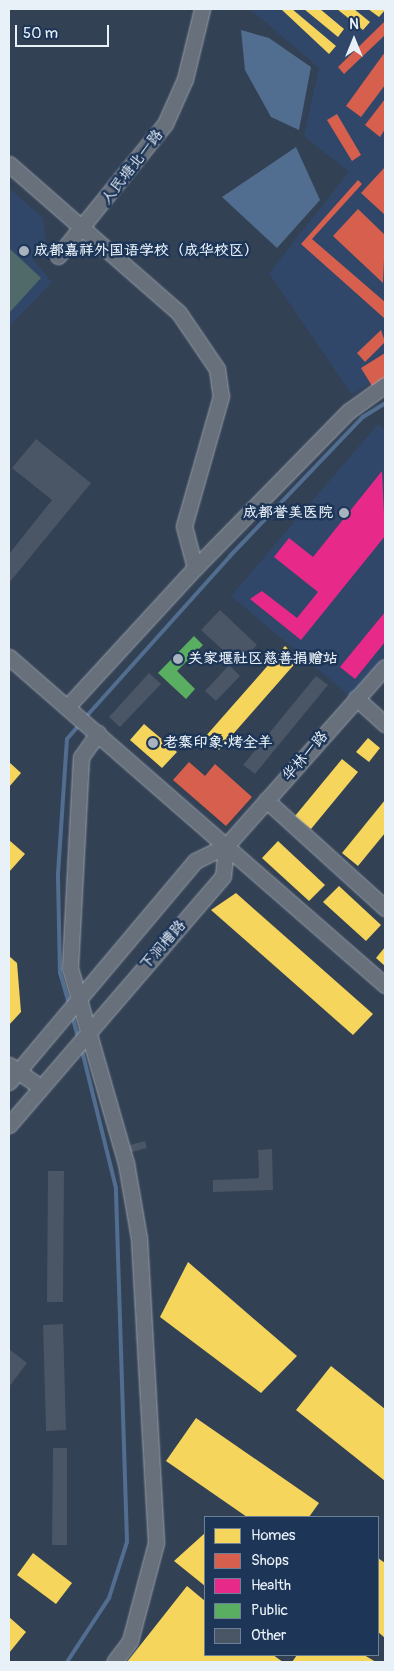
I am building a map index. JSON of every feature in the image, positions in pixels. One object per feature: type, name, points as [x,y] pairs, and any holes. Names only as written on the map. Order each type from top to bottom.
[{"type":"street","name":"人民塘北一路","points":[[58,256],[83,228],[165,124],[185,79],[202,9]]},
{"type":"street","points":[[9,164],[179,312],[216,369],[221,396],[184,526],[194,568]]},
{"type":"street","points":[[70,709],[194,568],[349,411],[385,386]]},
{"type":"street","points":[[9,657],[385,985]]},
{"type":"street","name":"华林一路","points":[[226,846],[385,667]]},
{"type":"street","points":[[356,698],[385,724]]},
{"type":"street","points":[[96,732],[81,757],[70,968],[73,1006],[82,1039],[126,1164],[139,1238],[156,1543],[130,1642],[114,1662]]},
{"type":"street","points":[[266,800],[385,908]]},
{"type":"street","points":[[41,1087],[11,1073],[73,1006],[195,861],[226,846]]},
{"type":"street","name":"下涧槽路","points":[[9,1124],[223,876],[226,846]]},
{"type":"shaded area","points":[[250,9],[385,9],[385,373],[352,395],[269,273],[349,172],[304,136],[319,68]]},
{"type":"shaded area","points":[[241,30],[269,38],[311,67],[299,130],[271,117],[245,70]]},
{"type":"shaded area","points":[[296,147],[320,200],[277,248],[222,197]]},
{"type":"shaded area","name":"成都嘉祥外国语学校（成华校区）","points":[[9,188],[43,218],[46,242],[33,260],[52,282],[9,327]]},
{"type":"shaded area","name":"成都誉美医院","points":[[378,424],[385,430],[385,656],[351,697],[231,596]]},
{"type":"green space","points":[[9,248],[41,278],[9,313]]},
{"type":"building: Homes","points":[[281,9],[292,9],[336,46],[329,54]]},
{"type":"building: Homes","points":[[304,9],[320,9],[344,29],[338,37]]},
{"type":"building: Homes","points":[[337,9],[354,9],[370,22],[363,30]]},
{"type":"building: Homes","points":[[368,9],[385,9],[385,10],[379,17]]},
{"type":"building: Homes","points":[[285,646],[299,659],[219,750],[205,737]]},
{"type":"building: Homes","points":[[144,724],[177,752],[162,768],[130,740]]},
{"type":"building: Homes","points":[[368,738],[380,748],[369,762],[356,752]]},
{"type":"building: Homes","points":[[342,759],[358,772],[311,829],[295,816]]},
{"type":"building: Homes","points":[[9,762],[21,773],[9,787]]},
{"type":"building: Homes","points":[[385,800],[385,833],[358,866],[342,853]]},
{"type":"building: Homes","points":[[9,840],[25,854],[9,872]]},
{"type":"building: Homes","points":[[278,841],[325,885],[309,901],[262,858]]},
{"type":"building: Homes","points":[[339,886],[381,925],[366,941],[323,902]]},
{"type":"building: Homes","points":[[236,893],[373,1014],[353,1035],[211,910]]},
{"type":"building: Homes","points":[[385,947],[385,966],[376,958]]},
{"type":"building: Homes","points":[[9,956],[17,963],[21,1012],[9,1025]]},
{"type":"building: Homes","points":[[188,1262],[297,1356],[261,1393],[160,1317]]},
{"type":"building: Homes","points":[[331,1366],[385,1409],[385,1481],[296,1410]]},
{"type":"building: Homes","points":[[196,1418],[319,1503],[310,1516],[246,1516],[166,1461]]},
{"type":"building: Homes","points":[[204,1534],[204,1585],[174,1561]]},
{"type":"building: Homes","points":[[33,1553],[72,1583],[56,1604],[17,1575]]},
{"type":"building: Homes","points":[[379,1559],[385,1563],[385,1638],[379,1633]]},
{"type":"building: Homes","points":[[187,1586],[204,1600],[204,1656],[274,1656],[283,1662],[127,1662]]},
{"type":"building: Homes","points":[[9,1617],[26,1632],[9,1653]]},
{"type":"building: Homes","points":[[296,1656],[366,1656],[376,1662],[292,1662]]},
{"type":"building: Shops","points":[[385,21],[385,35],[344,74],[338,67]]},
{"type":"building: Shops","points":[[385,52],[385,85],[361,117],[346,106]]},
{"type":"building: Shops","points":[[385,99],[385,129],[380,137],[365,125]]},
{"type":"building: Shops","points":[[337,114],[361,155],[352,161],[327,120]]},
{"type":"building: Shops","points":[[385,167],[385,215],[361,193]]},
{"type":"building: Shops","points":[[358,180],[362,184],[312,239],[385,302],[384,318],[301,244]]},
{"type":"building: Shops","points":[[358,209],[385,235],[383,283],[333,236]]},
{"type":"building: Shops","points":[[381,330],[385,342],[365,362],[357,353]]},
{"type":"building: Shops","points":[[385,353],[385,378],[372,386],[361,368]]},
{"type":"building: Shops","points":[[189,762],[205,776],[215,764],[252,797],[226,826],[173,780]]},
{"type":"building: Health","name":"成都誉美医院","points":[[382,471],[385,536],[301,640],[250,599],[262,591],[297,618],[318,592],[274,557],[289,538],[313,557]]},
{"type":"building: Health","points":[[385,612],[385,642],[355,679],[340,667]]},
{"type":"building: Public","points":[[194,636],[203,645],[177,671],[195,689],[186,699],[158,673]]},
{"type":"building: Other","points":[[36,439],[91,483],[9,583],[9,554],[52,500],[12,468]]},
{"type":"building: Other","points":[[220,610],[257,645],[238,664],[201,630]]},
{"type":"building: Other","points":[[229,665],[240,676],[216,701],[205,691]]},
{"type":"building: Other","points":[[149,673],[161,684],[120,727],[109,717]]},
{"type":"building: Other","points":[[316,676],[328,685],[255,774],[243,765]]},
{"type":"building: Other","points":[[145,1141],[147,1148],[128,1153],[126,1146]]},
{"type":"building: Other","points":[[272,1149],[273,1190],[213,1192],[213,1180],[259,1178],[258,1150]]},
{"type":"building: Other","points":[[48,1171],[64,1171],[63,1302],[47,1302]]},
{"type":"building: Other","points":[[63,1324],[66,1430],[46,1431],[43,1325]]},
{"type":"building: Other","points":[[9,1349],[27,1363],[9,1387]]},
{"type":"building: Other","points":[[53,1448],[67,1448],[67,1545],[52,1545]]},
{"type":"waterway","points":[[84,719],[230,556],[363,417],[385,403]]},
{"type":"waterway","points":[[69,1004],[60,973],[58,874],[67,739],[79,725]]},
{"type":"waterway","points":[[72,1015],[78,1037]]},
{"type":"waterway","points":[[67,1662],[109,1598],[127,1542],[116,1188],[81,1047]]},
{"type":"place","name":"成都嘉祥外国语学校（成华校区）","points":[[24,251]]},
{"type":"place","name":"成都誉美医院","points":[[344,513]]},
{"type":"place","name":"关家堰社区慈善捐赠站","points":[[178,659]]},
{"type":"place","name":"老寨印象·烤全羊","points":[[153,743]]}]
